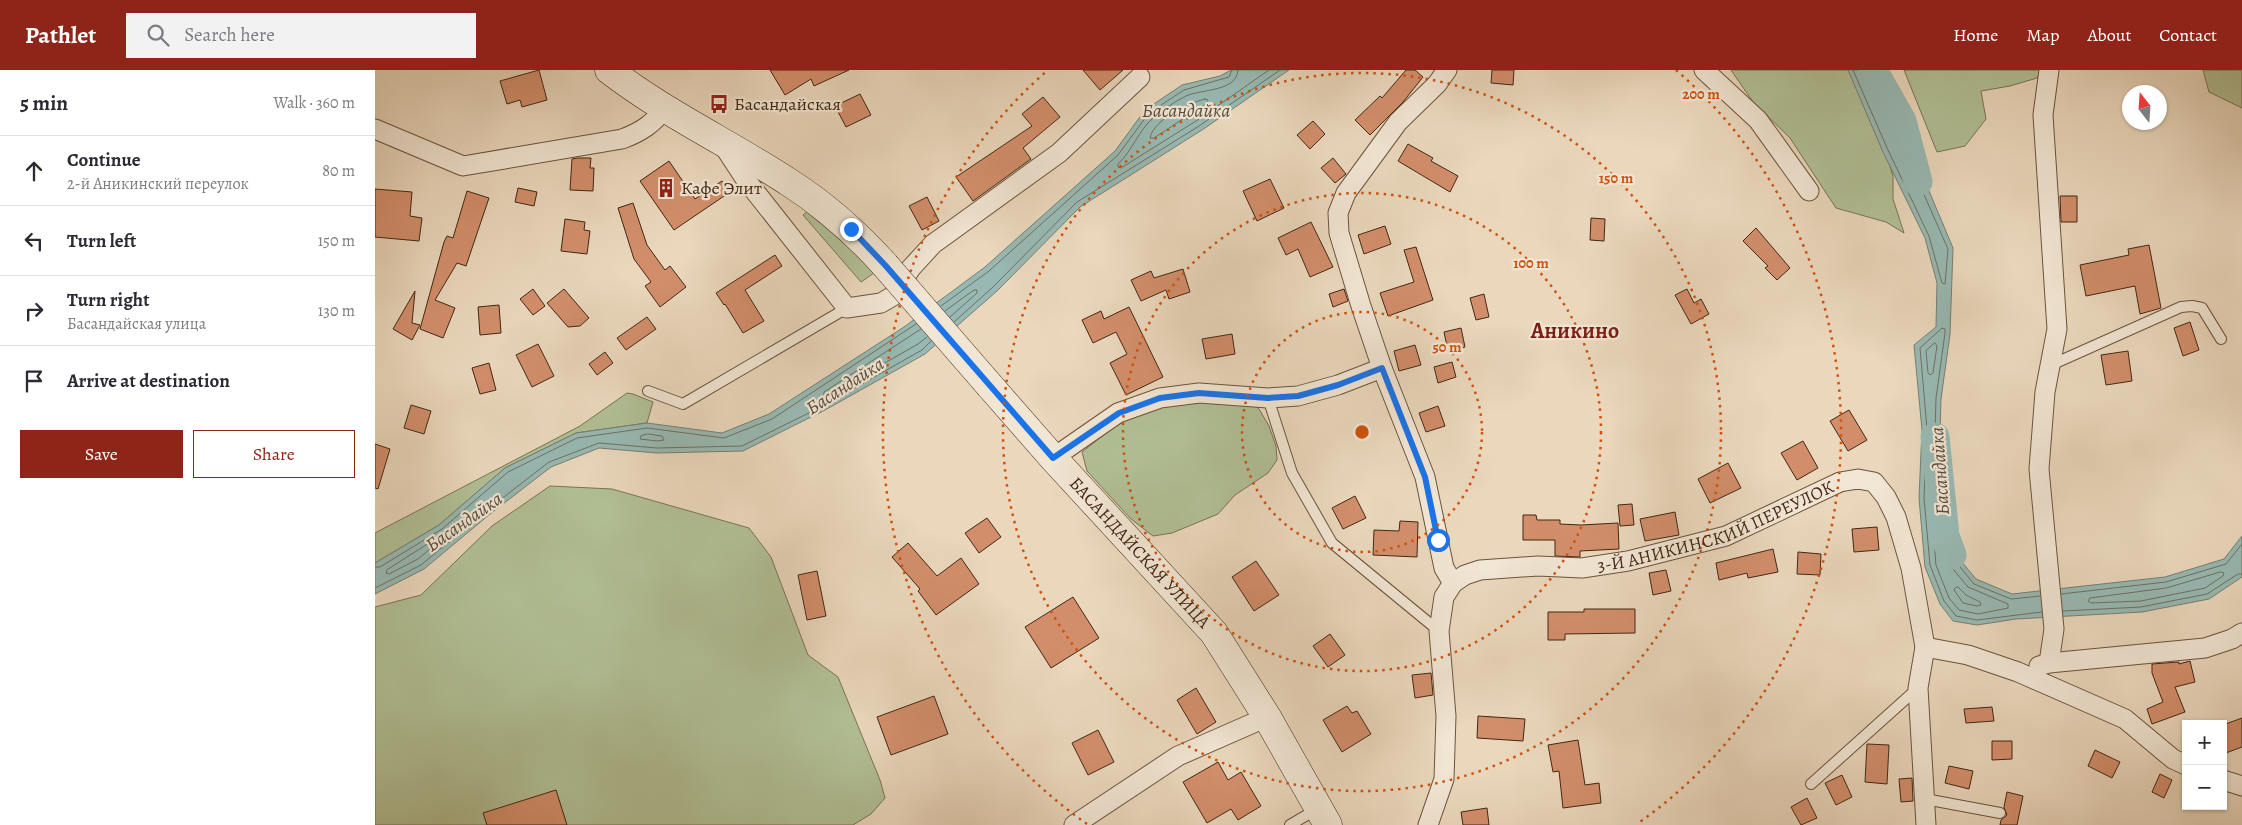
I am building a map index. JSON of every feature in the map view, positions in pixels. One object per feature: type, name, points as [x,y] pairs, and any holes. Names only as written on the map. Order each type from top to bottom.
[{"type":"street","name":"БАСАНДАЙСКАЯ УЛИЦА","points":[[609,70],[665,108],[791,183],[851,229],[885,265],[1053,458],[1214,633],[1267,717],[1324,816]]},
{"type":"street","points":[[1428,825],[1444,779],[1446,716],[1439,631],[1444,597],[1453,583],[1444,568],[1425,477],[1382,368],[1339,234],[1338,213],[1346,193],[1398,122],[1437,84],[1447,70]]},
{"type":"street","points":[[1703,70],[1759,120],[1809,191]]},
{"type":"street","points":[[2049,70],[2043,115],[2057,329],[2045,392],[2039,469],[2053,629],[2049,663]]},
{"type":"street","points":[[721,142],[746,180],[847,308],[869,306],[881,303],[893,296],[911,268],[933,244],[1059,153],[1140,76]]},
{"type":"street","points":[[375,130],[463,166],[622,139],[636,134],[653,123],[665,108]]},
{"type":"street","points":[[1053,458],[1119,413],[1160,398],[1199,393],[1268,398],[1298,396],[1338,385],[1382,368]]},
{"type":"street","name":"3-Й АНИКИНСКИЙ ПЕРЕУЛОК","points":[[1453,583],[1465,575],[1480,570],[1538,566],[1582,568],[1628,562],[1726,536],[1840,482],[1866,480],[1874,482],[1886,497],[1896,517],[1911,568],[1925,647],[1918,688],[1926,825]]},
{"type":"street","points":[[2018,672],[2049,663],[2205,648],[2232,639],[2242,632]]},
{"type":"street","points":[[1925,647],[1968,655],[2018,672],[2125,719],[2173,759],[2182,763]]},
{"type":"street","points":[[1074,825],[1178,756],[1267,717]]},
{"type":"street","points":[[2227,781],[2242,786]]},
{"type":"lane","points":[[2051,365],[2181,307],[2192,306],[2202,308],[2221,340]]},
{"type":"lane","points":[[648,391],[683,404],[847,308]]},
{"type":"lane","points":[[1268,398],[1292,473],[1332,543],[1439,631]]},
{"type":"lane","points":[[1811,784],[1918,688]]},
{"type":"lane","points":[[1925,799],[2000,812]]},
{"type":"lane","points":[[1290,825],[1324,816]]},
{"type":"green space","points":[[1731,70],[1849,70],[1876,121],[1893,176],[1893,199],[1904,233],[1886,222],[1836,208],[1790,138],[1753,102]]},
{"type":"green space","points":[[1904,70],[2041,70],[2037,78],[2010,86],[1981,91],[1986,119],[1965,146],[1937,152]]},
{"type":"green space","points":[[2203,70],[2242,70],[2242,108],[2209,92]]},
{"type":"green space","points":[[807,212],[877,271],[861,282],[803,215]]},
{"type":"green space","points":[[627,393],[653,402],[647,423],[576,433],[505,468],[439,525],[375,563],[375,533],[580,426]]},
{"type":"green space","points":[[1223,398],[1247,398],[1259,409],[1269,426],[1276,446],[1277,460],[1268,473],[1235,495],[1218,514],[1172,533],[1153,536],[1131,519],[1087,471],[1082,452],[1115,426],[1152,407]]},
{"type":"green space","points":[[550,486],[612,489],[749,528],[771,557],[808,655],[838,677],[880,780],[885,798],[871,814],[853,825],[375,825],[375,607],[421,595],[492,526]]},
{"type":"water","name":"Басандайка","points":[[1231,70],[1289,70],[1202,130],[1080,207],[997,291],[925,354],[825,410],[743,451],[657,453],[599,448],[551,467],[490,514],[424,569],[375,594],[375,563],[439,525],[505,468],[576,433],[647,423],[722,433],[769,414],[904,327],[985,267],[1115,151],[1145,110],[1182,85],[1220,76]]},
{"type":"water","name":"Басандайка","points":[[1848,70],[1873,70],[1921,172],[1953,248],[1950,334],[1941,399],[1938,502],[1952,550],[1976,579],[2012,594],[2165,577],[2224,559],[2242,536],[2242,577],[2209,599],[2142,612],[2016,619],[1977,625],[1953,621],[1940,604],[1925,567],[1919,498],[1922,430],[1914,345],[1936,327],[1937,283],[1925,238],[1883,152]]},
{"type":"building","points":[[539,70],[547,100],[522,107],[520,100],[507,104],[500,81]]},
{"type":"building","points":[[770,70],[849,70],[814,86],[811,79],[785,95]]},
{"type":"building","points":[[1083,70],[1123,70],[1100,90]]},
{"type":"building","points":[[1406,70],[1415,70],[1423,77],[1403,102],[1370,135],[1355,120],[1380,96],[1382,98]]},
{"type":"building","points":[[1492,70],[1514,70],[1513,85],[1491,83]]},
{"type":"building","points":[[860,94],[871,115],[846,127],[835,106]]},
{"type":"building","points":[[1043,97],[1060,117],[1023,148],[1031,159],[973,201],[956,177],[1032,126],[1022,114]]},
{"type":"building","points":[[1313,121],[1325,134],[1310,149],[1297,135]]},
{"type":"building","points":[[1408,144],[1433,158],[1431,161],[1458,176],[1450,192],[1398,161]]},
{"type":"building","points":[[591,158],[590,168],[594,168],[593,191],[570,190],[572,159]]},
{"type":"building","points":[[1333,158],[1346,174],[1335,183],[1321,168]]},
{"type":"building","name":"Кафе Элит","points":[[669,161],[695,199],[722,181],[730,192],[674,230],[640,181]]},
{"type":"building","points":[[1270,179],[1284,208],[1257,221],[1243,191]]},
{"type":"building","points":[[518,188],[537,192],[534,206],[515,202]]},
{"type":"building","points":[[375,189],[412,192],[410,216],[422,218],[419,241],[375,237]]},
{"type":"building","points":[[467,191],[489,198],[466,266],[457,263],[435,300],[455,308],[443,338],[420,329],[444,242],[447,236],[453,238]]},
{"type":"building","points":[[2060,196],[2077,196],[2077,222],[2061,222]]},
{"type":"building","points":[[927,197],[939,221],[922,230],[909,206]]},
{"type":"building","points":[[633,203],[647,245],[665,270],[670,266],[686,287],[660,307],[645,286],[651,282],[634,259],[618,208]]},
{"type":"building","points":[[1591,218],[1605,219],[1604,241],[1590,240]]},
{"type":"building","points":[[565,219],[585,222],[584,230],[590,231],[587,254],[561,251]]},
{"type":"building","points":[[1311,222],[1333,267],[1310,277],[1298,249],[1286,255],[1278,238]]},
{"type":"building","points":[[1385,226],[1391,244],[1364,254],[1358,235]]},
{"type":"building","points":[[1756,228],[1790,268],[1777,280],[1765,268],[1768,266],[1743,241]]},
{"type":"building","points":[[2149,245],[2161,308],[2140,314],[2135,286],[2086,296],[2080,265],[2129,255],[2128,249]]},
{"type":"building","points":[[1416,247],[1433,300],[1388,316],[1380,293],[1414,282],[1404,250]]},
{"type":"building","points":[[775,255],[782,266],[745,290],[764,321],[743,333],[716,293]]},
{"type":"building","points":[[1183,269],[1190,292],[1169,299],[1166,290],[1141,301],[1131,280],[1151,271],[1154,278]]},
{"type":"building","points":[[533,289],[545,306],[533,315],[520,299]]},
{"type":"building","points":[[564,289],[589,318],[580,326],[568,327],[547,303]]},
{"type":"building","points":[[1344,289],[1348,301],[1333,307],[1329,294]]},
{"type":"building","points":[[1687,289],[1694,303],[1701,299],[1709,314],[1691,324],[1675,295]]},
{"type":"building","points":[[415,291],[412,323],[420,325],[412,340],[393,329]]},
{"type":"building","points":[[1484,294],[1489,317],[1476,320],[1470,298]]},
{"type":"building","points":[[499,305],[501,333],[480,335],[478,307]]},
{"type":"building","points":[[1129,307],[1163,377],[1126,395],[1110,363],[1127,354],[1116,332],[1093,343],[1082,320],[1101,311],[1104,319]]},
{"type":"building","points":[[647,317],[656,329],[626,350],[617,338]]},
{"type":"building","points":[[2190,322],[2199,350],[2183,356],[2174,328]]},
{"type":"building","points":[[1461,328],[1465,347],[1448,351],[1444,332]]},
{"type":"building","points":[[1232,334],[1235,354],[1206,359],[1202,339]]},
{"type":"building","points":[[538,344],[554,376],[532,387],[516,355]]},
{"type":"building","points":[[1415,345],[1421,365],[1399,371],[1394,351]]},
{"type":"building","points":[[2128,351],[2132,381],[2106,385],[2101,355]]},
{"type":"building","points":[[605,352],[613,363],[597,375],[589,364]]},
{"type":"building","points":[[1452,362],[1456,377],[1438,383],[1434,367]]},
{"type":"building","points":[[489,363],[496,390],[480,394],[472,368]]},
{"type":"building","points":[[411,405],[431,411],[424,434],[404,428]]},
{"type":"building","points":[[1438,406],[1445,426],[1426,432],[1419,413]]},
{"type":"building","points":[[1849,410],[1867,440],[1848,451],[1830,421]]},
{"type":"building","points":[[1803,441],[1818,468],[1797,480],[1781,453]]},
{"type":"building","points":[[375,444],[390,449],[378,489],[375,488]]},
{"type":"building","points":[[1728,463],[1741,488],[1710,503],[1698,479]]},
{"type":"building","points":[[1355,496],[1366,518],[1343,529],[1332,508]]},
{"type":"building","points":[[1632,504],[1634,525],[1620,526],[1618,505]]},
{"type":"building","points":[[1675,512],[1679,535],[1645,541],[1640,519]]},
{"type":"building","points":[[1523,515],[1536,515],[1537,520],[1560,520],[1560,524],[1618,523],[1619,549],[1580,551],[1580,557],[1555,556],[1555,540],[1523,540]]},
{"type":"building","points":[[987,518],[1001,537],[979,553],[965,533]]},
{"type":"building","points":[[1400,521],[1418,522],[1417,557],[1373,555],[1374,530],[1399,531]]},
{"type":"building","points":[[1877,527],[1879,550],[1854,552],[1852,529]]},
{"type":"building","points":[[908,543],[937,576],[961,558],[979,584],[936,615],[918,591],[920,589],[892,557]]},
{"type":"building","points":[[1773,549],[1778,572],[1748,578],[1747,573],[1719,580],[1716,563]]},
{"type":"building","points":[[1798,552],[1821,554],[1820,575],[1797,574]]},
{"type":"building","points":[[1256,561],[1279,595],[1254,611],[1232,577]]},
{"type":"building","points":[[1666,570],[1671,591],[1653,595],[1649,573]]},
{"type":"building","points":[[817,571],[826,616],[807,620],[798,575]]},
{"type":"building","points":[[1073,597],[1099,638],[1051,668],[1025,627]]},
{"type":"building","points":[[1584,609],[1635,609],[1635,633],[1565,634],[1565,640],[1548,640],[1548,612],[1584,612]]},
{"type":"building","points":[[1330,634],[1345,655],[1328,667],[1313,646]]},
{"type":"building","points":[[2190,661],[2195,682],[2175,687],[2185,712],[2152,724],[2147,709],[2163,702],[2152,673],[2152,664],[2179,662],[2179,664]]},
{"type":"building","points":[[1431,673],[1433,695],[1415,698],[1412,675]]},
{"type":"building","points":[[1196,688],[1216,722],[1197,734],[1177,700]]},
{"type":"building","points":[[934,696],[948,734],[891,755],[877,717]]},
{"type":"building","points":[[1347,706],[1352,713],[1357,711],[1371,734],[1342,752],[1323,720]]},
{"type":"building","points":[[1992,707],[1994,721],[1966,723],[1964,709]]},
{"type":"building","points":[[1478,716],[1525,719],[1523,741],[1477,738]]},
{"type":"building","points":[[2242,718],[2242,747],[2227,753],[2227,724]]},
{"type":"building","points":[[1098,730],[1114,762],[1088,775],[1072,743]]},
{"type":"building","points":[[1578,740],[1585,785],[1599,783],[1601,803],[1563,808],[1559,771],[1553,772],[1548,745]]},
{"type":"building","points":[[1992,741],[2012,741],[2012,759],[1992,760]]},
{"type":"building","points":[[1867,744],[1889,745],[1887,784],[1865,782]]},
{"type":"building","points":[[2095,750],[2120,762],[2112,778],[2088,766]]},
{"type":"building","points":[[1218,762],[1228,780],[1241,772],[1261,806],[1238,820],[1231,809],[1207,823],[1183,782]]},
{"type":"building","points":[[1949,766],[1973,771],[1969,789],[1945,783]]},
{"type":"building","points":[[2160,774],[2172,780],[2164,798],[2152,792]]},
{"type":"building","points":[[1842,775],[1852,797],[1836,805],[1825,783]]},
{"type":"building","points":[[1912,778],[1913,801],[1901,802],[1899,779]]},
{"type":"building","points":[[556,790],[567,825],[487,825],[483,813]]},
{"type":"building","points":[[2007,792],[2023,796],[2017,825],[2000,825],[2001,820],[2007,815],[2004,807]]},
{"type":"building","points":[[1807,798],[1817,818],[1801,825],[1791,807]]},
{"type":"building","points":[[1487,808],[1489,825],[1463,825],[1461,812]]},
{"type":"waterway","name":"Басандайка","points":[[1873,70],[1902,121],[1918,182]]},
{"type":"waterway","name":"Басандайка","points":[[1935,437],[1945,536],[1952,555]]},
{"type":"place","name":"Басандайская","points":[[719,104]]},
{"type":"place","name":"Кафе Элит","points":[[666,188]]},
{"type":"district","name":"Аникино","points":[[1575,331]]},
{"type":"route","points":[[851,229],[885,265],[1053,458],[1119,413],[1160,398],[1199,393],[1268,398],[1298,396],[1338,385],[1382,368],[1425,477],[1438,540]]}]
